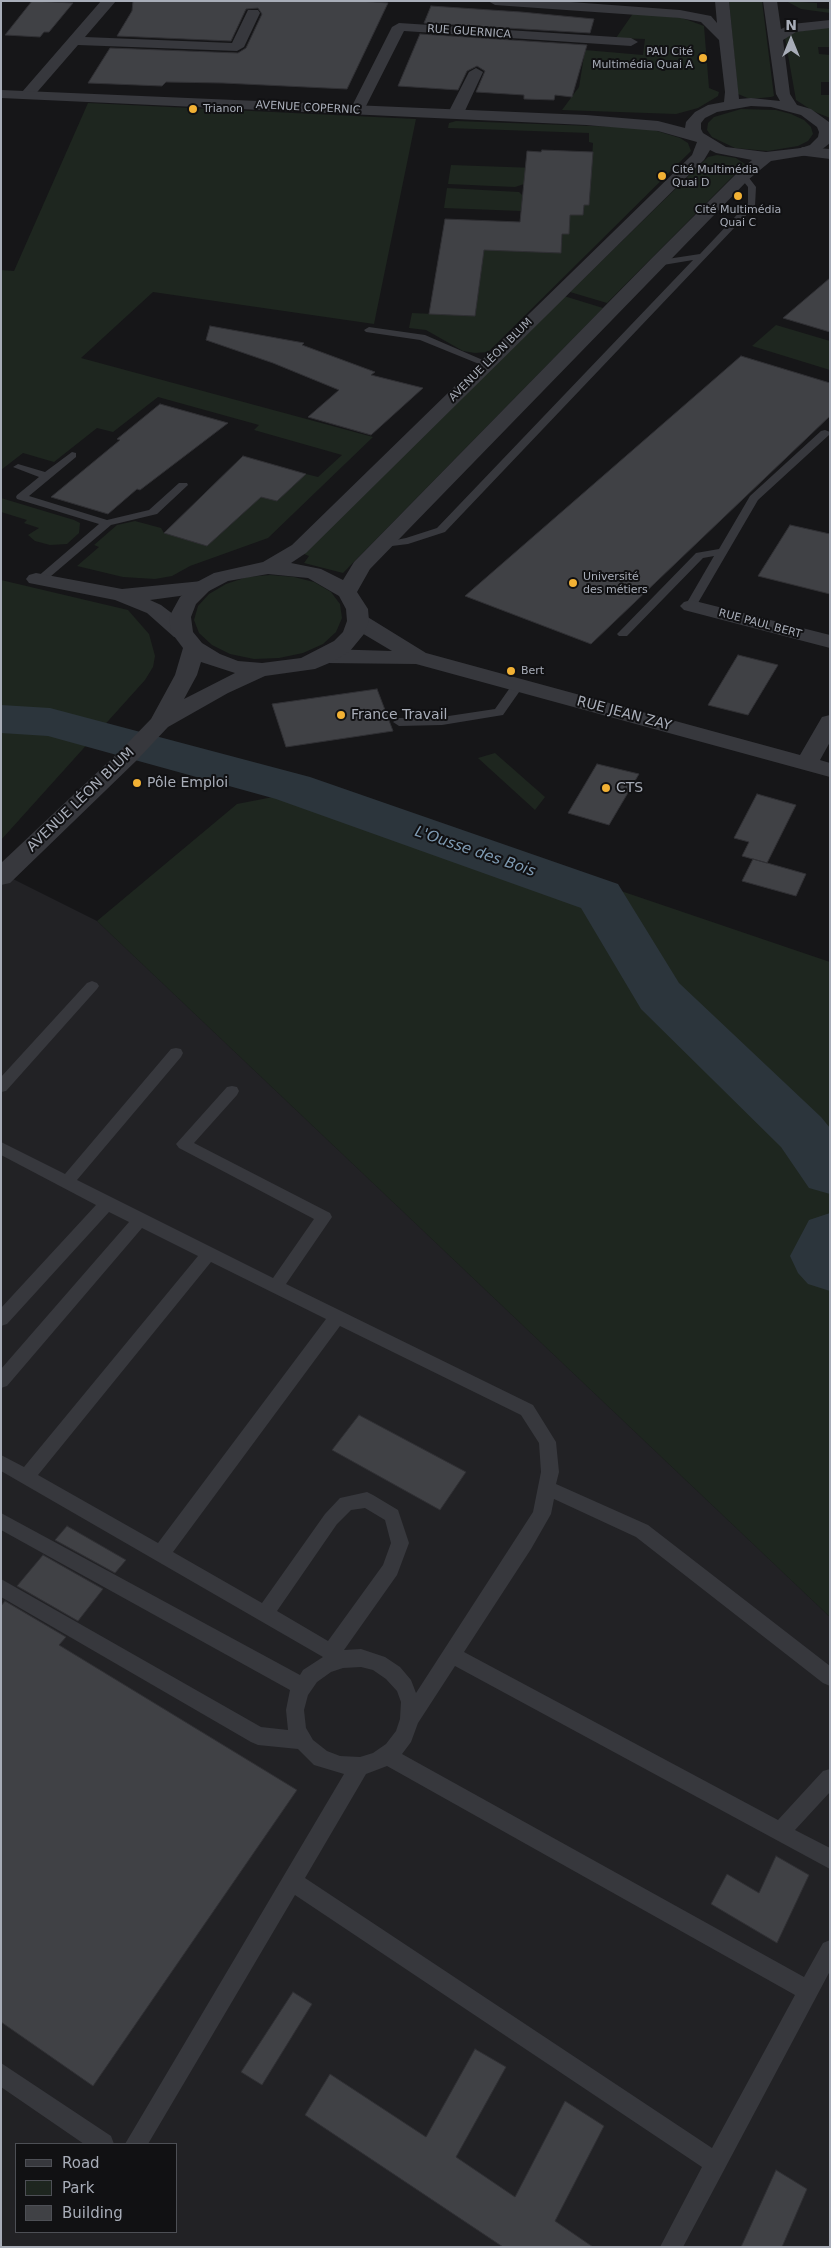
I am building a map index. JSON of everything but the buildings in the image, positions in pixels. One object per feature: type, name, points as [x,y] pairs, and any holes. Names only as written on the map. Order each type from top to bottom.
[{"type":"street","points":[[27,95],[109,1]]},
{"type":"street","points":[[494,1],[680,14],[706,19],[725,38]]},
{"type":"street","points":[[722,1],[732,92],[731,104]]},
{"type":"street","points":[[591,8],[638,4],[678,7],[704,3]]},
{"type":"street","points":[[777,3],[774,39],[783,94],[791,107]]},
{"type":"street","points":[[75,41],[237,47],[253,13]]},
{"type":"street","points":[[798,13],[830,18]]},
{"type":"street","points":[[774,39],[792,28],[830,24]]},
{"type":"street","name":"RUE GUERNICA","points":[[357,110],[399,27],[631,42]]},
{"type":"street","points":[[454,114],[476,72]]},
{"type":"street","name":"AVENUE COPERNIC","points":[[1,94],[586,120],[658,126],[701,139],[722,150],[742,155],[766,157],[803,152],[827,144]]},
{"type":"street","name":"AVENUE COPERNIC","points":[[586,120],[700,115],[713,108],[751,102],[791,107],[824,120]]},
{"type":"street","points":[[700,115],[694,122],[693,129],[701,139]]},
{"type":"street","points":[[824,120],[827,144]]},
{"type":"street","name":"AVENUE LÉON BLUM","points":[[268,568],[299,549],[699,157],[701,139]]},
{"type":"street","points":[[347,592],[361,566],[380,546],[743,176],[766,157]]},
{"type":"street","points":[[38,580],[121,595],[154,609],[188,640],[212,659],[235,667],[262,670],[307,664],[326,656],[342,646],[353,634],[358,620],[357,609],[347,592],[333,582],[314,574],[292,569],[268,568],[244,571],[221,577],[202,587],[187,601],[180,616],[188,640]]},
{"type":"street","points":[[121,595],[159,593],[202,587]]},
{"type":"street","name":"RUE PAUL BERT","points":[[690,606],[830,642]]},
{"type":"street","name":"RUE JEAN ZAY","points":[[358,620],[418,658]]},
{"type":"street","name":"AVENUE LÉON BLUM","points":[[1,876],[128,756],[155,727],[186,675],[188,640]]},
{"type":"street","name":"RUE JEAN ZAY","points":[[326,656],[418,658],[830,770]]},
{"type":"street","name":"AVENUE LÉON BLUM","points":[[155,727],[220,688],[262,670]]},
{"type":"street","points":[[806,764],[830,722]]},
{"type":"lane","points":[[380,546],[408,541],[441,530],[752,204],[752,187],[743,176]]},
{"type":"lane","points":[[657,263],[702,256]]},
{"type":"lane","points":[[369,330],[422,337],[487,364]]},
{"type":"lane","points":[[690,606],[754,498],[825,433]]},
{"type":"lane","points":[[72,455],[21,496],[107,522]]},
{"type":"lane","points":[[18,467],[46,476]]},
{"type":"lane","points":[[38,580],[107,522],[153,512],[182,485]]},
{"type":"lane","points":[[623,634],[700,555],[721,552]]},
{"type":"lane","points":[[399,722],[442,721],[499,712],[518,685]]},
{"type":"lane","points":[[1,1087],[92,986]]},
{"type":"lane","points":[[67,1182],[176,1053]]},
{"type":"lane","points":[[232,1091],[184,1144],[324,1216],[275,1287]]},
{"type":"lane","points":[[1,1148],[106,1204],[527,1410],[547,1442],[550,1472],[542,1514],[526,1543],[410,1720],[404,1736],[393,1750],[378,1761],[360,1766],[340,1765],[321,1758],[306,1746],[297,1729],[294,1710],[299,1692],[310,1676],[337,1655],[392,1569],[400,1543],[392,1514],[367,1500],[346,1503],[331,1519],[265,1614]]},
{"type":"lane","points":[[1,1319],[106,1204]]},
{"type":"lane","points":[[1,1381],[140,1220]]},
{"type":"lane","points":[[26,1477],[209,1254]]},
{"type":"lane","points":[[161,1554],[337,1317]]},
{"type":"lane","points":[[1,1462],[337,1655],[361,1658],[378,1663],[393,1673],[404,1686],[410,1702],[410,1720]]},
{"type":"lane","points":[[547,1488],[642,1531],[830,1677]]},
{"type":"lane","points":[[1,1521],[303,1687]]},
{"type":"lane","points":[[1,1588],[258,1736],[304,1741]]},
{"type":"lane","points":[[452,1655],[830,1858]]},
{"type":"lane","points":[[386,1755],[808,1991]]},
{"type":"lane","points":[[137,2143],[360,1766]]},
{"type":"lane","points":[[780,1832],[830,1778]]},
{"type":"lane","points":[[292,1881],[716,2164]]},
{"type":"lane","points":[[671,2247],[830,1950]]},
{"type":"lane","points":[[1,2074],[102,2143]]},
{"type":"shaded area","points":[[1,873],[97,921],[830,1617],[830,2247],[1,2247]]},
{"type":"green space","points":[[729,1],[762,1],[774,96],[750,99],[738,94]]},
{"type":"green space","points":[[786,1],[817,3],[817,8],[830,9],[830,13],[801,9]]},
{"type":"green space","points":[[634,12],[682,18],[704,26],[709,88],[719,92],[718,96],[698,108],[676,114],[562,110],[579,87],[585,50],[643,55],[645,39],[616,38]]},
{"type":"green space","points":[[830,26],[830,47],[818,47],[819,54],[830,55],[830,82],[821,82],[821,95],[830,95],[830,118],[813,111],[796,100],[785,38],[790,33]]},
{"type":"green space","points":[[88,103],[416,119],[374,324],[153,292],[81,358],[373,437],[268,538],[190,566],[172,576],[155,579],[123,577],[77,566],[99,547],[94,545],[117,525],[135,521],[161,528],[164,533],[207,546],[247,510],[257,496],[277,501],[306,474],[318,477],[342,455],[254,430],[259,425],[158,397],[113,432],[97,428],[54,462],[23,453],[1,470],[1,270],[14,271]]},
{"type":"green space","points":[[741,109],[776,110],[791,114],[804,120],[811,127],[813,134],[808,141],[798,146],[768,151],[735,148],[712,137],[707,130],[708,123],[714,117]]},
{"type":"green space","points":[[456,121],[647,128],[680,138],[688,143],[691,151],[488,352],[475,353],[463,351],[426,330],[409,328],[412,313],[475,316],[484,250],[561,253],[564,214],[583,215],[584,205],[589,205],[593,143],[589,142],[589,133],[448,128],[449,123]]},
{"type":"green space","points":[[717,155],[736,158],[745,164],[607,303],[570,292],[708,157]]},
{"type":"green space","points":[[451,165],[536,168],[524,184],[515,187],[448,184]]},
{"type":"green space","points":[[447,188],[519,192],[523,196],[521,211],[444,208]]},
{"type":"green space","points":[[564,296],[603,308],[343,573],[304,563],[309,556],[304,554]]},
{"type":"green space","points":[[776,325],[830,341],[830,370],[752,346]]},
{"type":"green space","points":[[1,498],[74,520],[80,523],[79,533],[67,544],[50,545],[35,541],[28,535],[39,528],[24,523],[27,520],[1,512]]},
{"type":"green space","points":[[270,575],[294,577],[314,582],[331,592],[340,604],[342,618],[336,632],[323,644],[303,653],[279,658],[254,659],[230,654],[212,645],[199,633],[194,620],[198,606],[209,594],[226,584],[247,577]]},
{"type":"green space","points":[[1,580],[128,610],[149,634],[155,656],[153,667],[145,680],[1,840]]},
{"type":"green space","points":[[495,753],[545,797],[535,810],[478,758]]},
{"type":"green space","points":[[273,797],[365,804],[830,962],[830,1617],[97,921],[237,804]]},
{"type":"waterway","name":"L'Ousse des Bois","points":[[1,719],[50,722],[293,788],[600,896],[660,996],[801,1132],[830,1172]]},
{"type":"waterway","name":"L'Ousse des Bois","points":[[830,1237],[820,1256],[830,1267]]},
{"type":"place","name":"PAU Cité Multimédia Quai A","points":[[703,58]]},
{"type":"place","name":"Trianon","points":[[193,109]]},
{"type":"place","name":"Cité Multimédia Quai D","points":[[662,176]]},
{"type":"place","name":"Cité Multimédia Quai C","points":[[738,196]]},
{"type":"place","name":"Université des métiers","points":[[573,583]]},
{"type":"place","name":"Bert","points":[[511,671]]},
{"type":"place","name":"France Travail","points":[[341,715]]},
{"type":"place","name":"Pôle Emploi","points":[[137,783]]},
{"type":"place","name":"CTS","points":[[606,788]]}]
